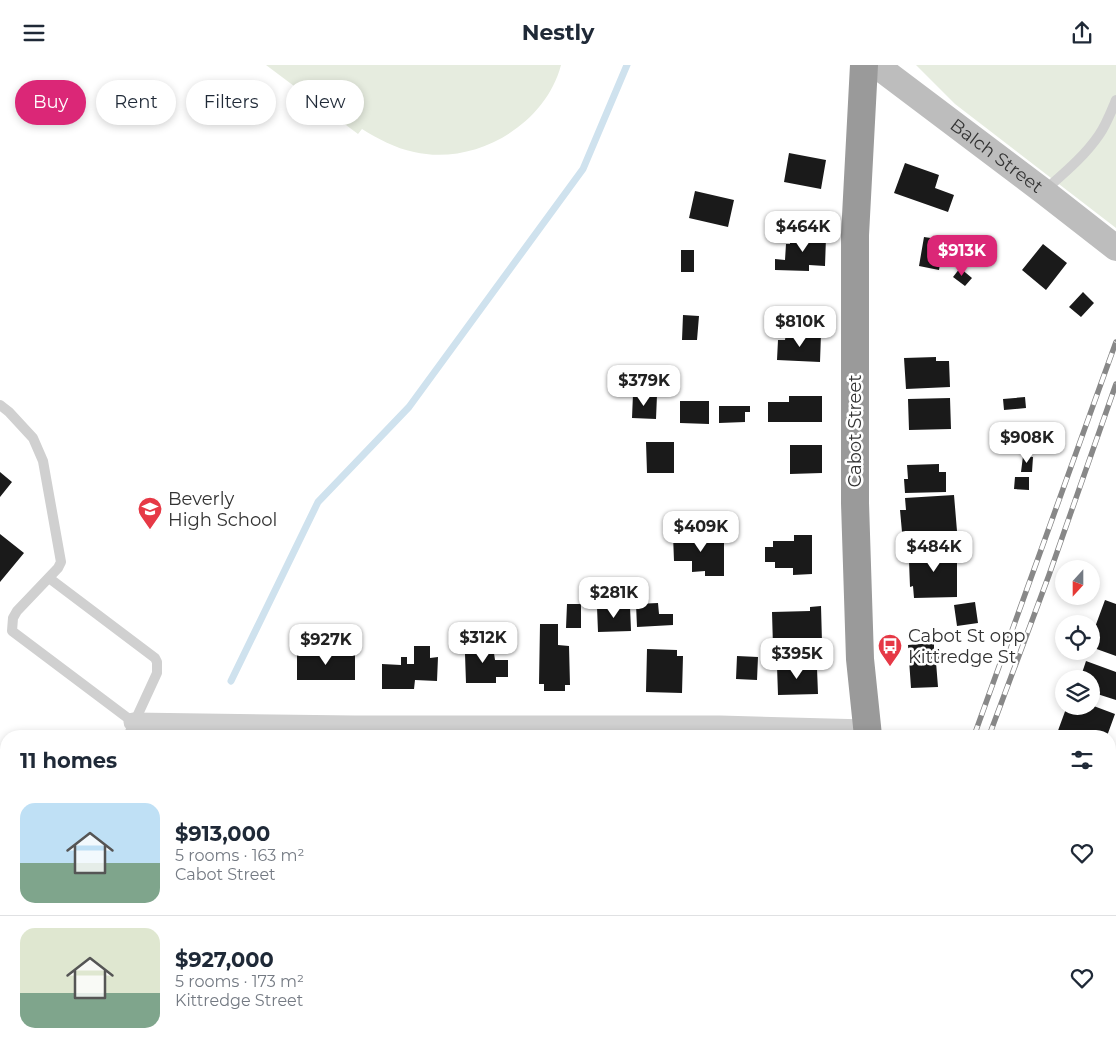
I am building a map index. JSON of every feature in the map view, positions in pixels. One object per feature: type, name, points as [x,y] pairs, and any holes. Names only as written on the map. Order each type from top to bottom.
[{"type":"highway","name":"Cabot Street","points":[[864,65],[855,235],[855,484],[860,659],[867,730]]},
{"type":"street","name":"Balch Street","points":[[876,65],[1116,248]]},
{"type":"street","points":[[416,730],[720,725],[825,730]]},
{"type":"street","points":[[130,729],[242,730]]},
{"type":"lane","points":[[1043,191],[1069,169],[1099,135],[1116,100]]},
{"type":"lane","points":[[0,405],[33,438],[43,461],[61,562],[58,568],[48,578],[17,611],[13,618],[12,631],[130,729],[157,673],[155,658],[48,578]]},
{"type":"shaded area","points":[[266,65],[561,65],[553,87],[540,106],[523,123],[504,137],[483,147],[460,153],[437,155],[400,148],[380,140],[362,129],[358,134],[346,125],[364,125],[364,80],[286,80]]},
{"type":"shaded area","points":[[916,65],[1116,65],[1116,228],[955,104]]},
{"type":"building","points":[[789,153],[826,160],[821,189],[784,182]]},
{"type":"building","points":[[905,163],[939,175],[935,188],[954,195],[948,212],[894,193]]},
{"type":"building","points":[[695,191],[734,200],[728,227],[689,218]]},
{"type":"building","points":[[790,232],[811,232],[811,237],[826,237],[825,266],[809,265],[809,271],[775,270],[775,259],[785,260],[786,244],[790,244]]},
{"type":"building","points":[[924,237],[944,240],[939,270],[919,266]]},
{"type":"building","points":[[1043,244],[1067,263],[1046,290],[1022,270]]},
{"type":"building","points":[[681,250],[694,250],[694,272],[681,272]]},
{"type":"building","points":[[960,268],[972,278],[965,286],[953,277]]},
{"type":"building","points":[[1083,292],[1094,303],[1081,317],[1069,307]]},
{"type":"building","points":[[683,315],[699,316],[697,340],[682,340]]},
{"type":"building","points":[[786,333],[821,334],[820,362],[777,360],[778,340],[785,340]]},
{"type":"building","points":[[936,357],[936,361],[949,361],[950,387],[906,389],[904,358]]},
{"type":"building","points":[[633,394],[657,395],[656,419],[632,418]]},
{"type":"building","points":[[789,396],[822,396],[822,422],[768,422],[768,402],[789,402]]},
{"type":"building","points":[[1025,397],[1026,408],[1004,410],[1003,399]]},
{"type":"building","points":[[950,398],[951,429],[909,430],[908,399]]},
{"type":"building","points":[[680,401],[709,401],[709,424],[680,423]]},
{"type":"building","points":[[719,406],[750,406],[750,412],[745,412],[745,422],[719,423]]},
{"type":"building","points":[[646,442],[674,442],[674,473],[647,473]]},
{"type":"building","points":[[790,445],[822,445],[822,473],[790,474]]},
{"type":"building","points":[[1023,456],[1033,457],[1032,472],[1021,472]]},
{"type":"building","points":[[939,464],[939,472],[946,472],[946,492],[905,493],[904,479],[908,479],[907,465]]},
{"type":"building","points":[[0,472],[12,482],[0,497]]},
{"type":"building","points":[[1015,477],[1029,477],[1029,490],[1014,489]]},
{"type":"building","points":[[954,495],[958,543],[907,547],[906,532],[902,532],[900,510],[906,510],[905,498]]},
{"type":"building","points":[[0,534],[24,553],[0,582]]},
{"type":"building","points":[[673,535],[724,535],[724,576],[705,576],[705,571],[692,572],[692,561],[674,561]]},
{"type":"building","points":[[794,535],[812,535],[812,574],[793,575],[793,568],[775,568],[775,562],[765,562],[765,547],[773,547],[773,541],[794,541]]},
{"type":"building","points":[[957,548],[957,597],[914,598],[913,586],[910,587],[909,561],[913,561],[913,549]]},
{"type":"building","points":[[1105,600],[1116,604],[1116,656],[1100,650],[1099,615]]},
{"type":"building","points":[[975,602],[978,623],[957,626],[954,605]]},
{"type":"building","points":[[658,603],[659,614],[673,614],[673,625],[637,627],[636,604]]},
{"type":"building","points":[[567,604],[581,604],[581,628],[566,628]]},
{"type":"building","points":[[630,606],[631,631],[598,632],[597,607]]},
{"type":"building","points":[[821,606],[822,642],[808,642],[809,646],[773,647],[772,612],[810,611],[810,607]]},
{"type":"building","points":[[540,624],[558,624],[558,645],[569,646],[570,685],[565,685],[565,691],[544,691],[544,684],[539,684]]},
{"type":"building","points":[[468,635],[480,635],[481,654],[494,653],[495,660],[508,660],[508,677],[496,677],[496,683],[466,683],[465,654],[468,653]]},
{"type":"building","points":[[934,643],[934,649],[939,649],[940,662],[936,662],[938,687],[911,688],[908,645]]},
{"type":"building","points":[[414,646],[430,646],[430,658],[438,657],[437,681],[415,680],[414,689],[382,689],[382,664],[401,665],[401,657],[407,657],[407,664],[414,664]]},
{"type":"building","points":[[647,649],[677,650],[677,656],[683,656],[682,693],[646,692]]},
{"type":"building","points":[[297,652],[355,652],[355,680],[297,680]]},
{"type":"building","points":[[737,656],[758,657],[757,680],[736,679]]},
{"type":"building","points":[[1086,661],[1116,672],[1116,700],[1100,695],[1100,670],[1083,670]]},
{"type":"building","points":[[807,665],[808,668],[817,668],[818,694],[778,695],[777,666]]},
{"type":"building","points":[[1100,708],[1115,714],[1109,730],[1058,730],[1064,715],[1100,715]]},
{"type":"waterway","points":[[231,681],[318,502],[409,407],[583,169],[627,65]]},
{"type":"railway","points":[[976,730],[1116,342]]},
{"type":"railway","points":[[991,730],[1049,575],[1116,384]]},
{"type":"place","name":"Beverly High School","points":[[150,530]]},
{"type":"place","name":"Cabot St opp Kittredge St","points":[[890,667]]}]
